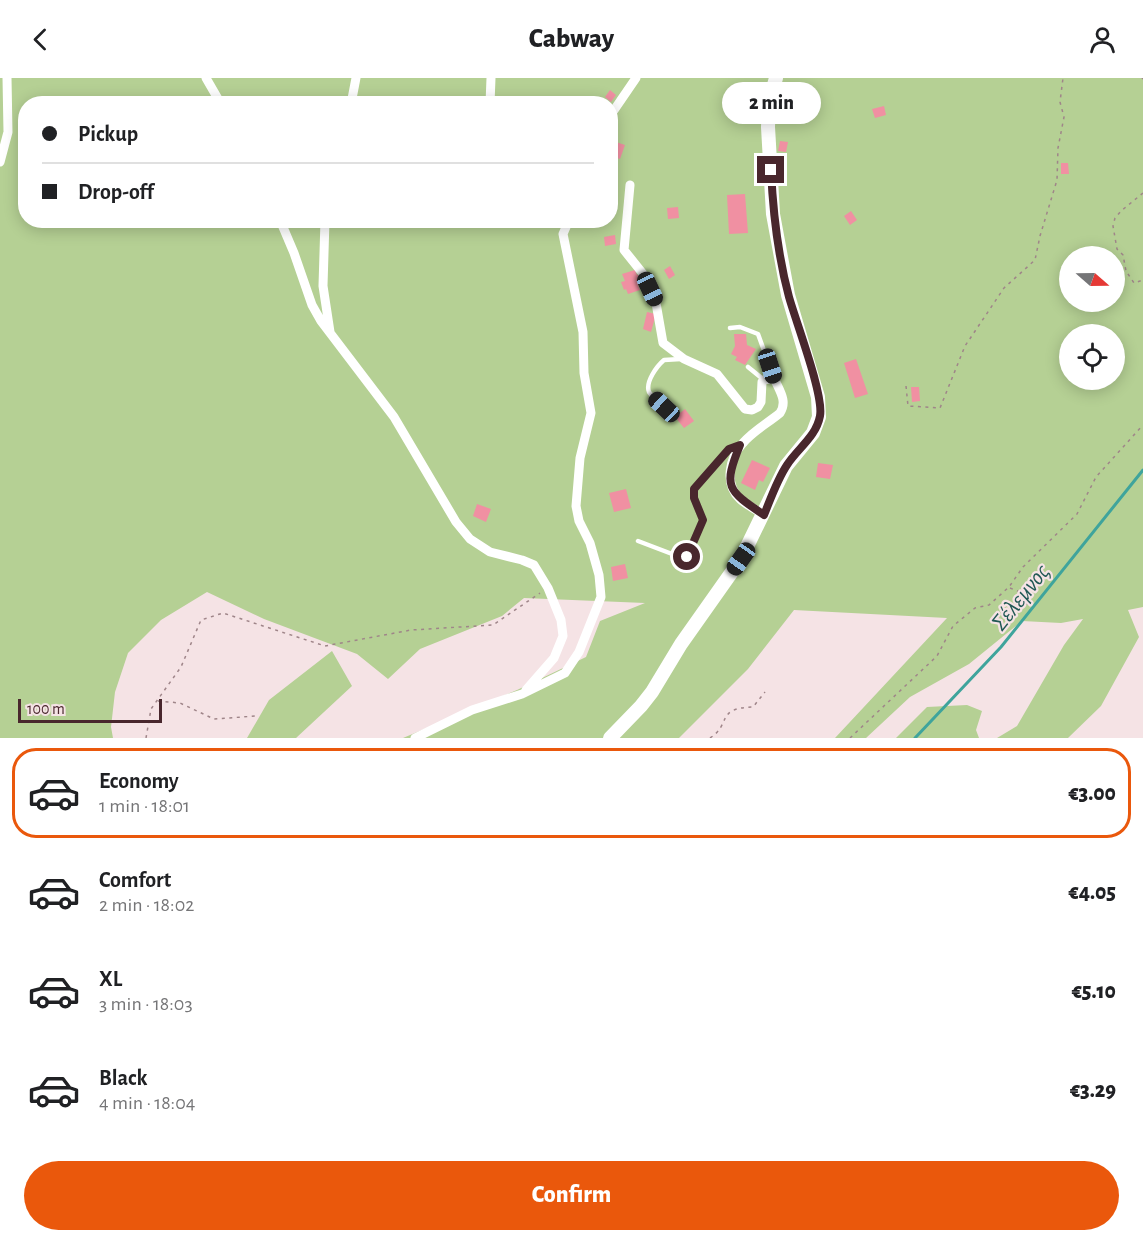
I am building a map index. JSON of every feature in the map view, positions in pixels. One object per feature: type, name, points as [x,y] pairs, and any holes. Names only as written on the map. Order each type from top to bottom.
[{"type":"main road","points":[[610,738],[652,692],[681,644],[741,559],[786,466],[813,434],[819,417],[820,408],[788,295],[773,214],[768,127],[769,102],[776,78]]},
{"type":"street","points":[[0,162],[8,132],[7,78]]},
{"type":"street","points":[[206,78],[216,96]]},
{"type":"street","points":[[353,96],[356,78]]},
{"type":"street","points":[[490,96],[491,78]]},
{"type":"street","points":[[618,104],[634,79]]},
{"type":"street","points":[[630,185],[624,250],[644,275],[656,303],[663,343],[684,359],[717,374],[748,410],[760,405],[769,379]]},
{"type":"street","points":[[283,228],[312,306],[330,334],[394,417],[456,522],[470,539],[490,552],[522,560],[534,566],[548,588],[561,620],[563,636],[554,658],[522,694]]},
{"type":"street","points":[[325,228],[323,286],[330,334]]},
{"type":"street","points":[[415,738],[472,710],[522,694],[558,678],[571,666],[579,652],[601,597],[602,591],[590,543],[579,521],[576,506],[580,458],[591,413],[584,373],[583,332],[561,228]]},
{"type":"street","points":[[563,234],[566,228]]},
{"type":"street","points":[[764,515],[741,499],[730,483],[730,470],[740,445],[783,410],[784,400],[769,379]]},
{"type":"lane","points":[[730,328],[740,327],[760,336],[769,379]]},
{"type":"lane","points":[[664,407],[650,394],[648,389],[655,370],[664,360],[684,359]]},
{"type":"lane","points":[[748,367],[769,379]]},
{"type":"lane","points":[[638,541],[680,557],[687,557],[703,520],[694,498],[694,489],[729,449],[740,445]]},
{"type":"path","points":[[906,386],[908,406],[939,408],[966,346],[1004,288],[1035,260],[1057,180],[1058,148],[1064,117],[1060,102],[1063,78]]},
{"type":"path","points":[[1143,193],[1121,211],[1115,218],[1113,226],[1117,249],[1123,255],[1126,271],[1134,283],[1143,280]]},
{"type":"path","points":[[850,738],[937,656],[953,626],[975,608],[989,605],[1009,587],[1023,567],[1077,514],[1096,477],[1143,425]]},
{"type":"path","points":[[1009,587],[1020,592],[1028,606]]},
{"type":"path","points":[[146,738],[152,709],[182,667],[201,620],[223,613],[325,646],[411,630],[494,625],[548,588]]},
{"type":"path","points":[[710,738],[716,734],[725,716],[737,708],[753,707],[765,692]]},
{"type":"path","points":[[157,701],[180,703],[214,719],[256,716]]},
{"type":"green space","points":[[0,78],[1143,78],[1143,607],[1128,610],[1139,637],[1101,706],[1068,738],[997,738],[1017,726],[1064,645],[1083,619],[1061,623],[1022,621],[969,664],[910,697],[866,738],[835,738],[947,618],[794,610],[748,669],[679,738],[403,738],[517,690],[586,657],[600,621],[645,603],[524,598],[502,616],[420,649],[388,679],[357,654],[264,619],[207,592],[161,620],[128,653],[115,692],[111,727],[113,738],[0,738]]},
{"type":"green space","points":[[332,651],[352,686],[296,738],[247,738],[269,700]]},
{"type":"green space","points":[[967,705],[982,711],[976,730],[979,738],[896,738],[927,707]]},
{"type":"building","points":[[610,90],[616,95],[615,96],[606,96]]},
{"type":"building","points":[[884,106],[886,115],[875,118],[872,109]]},
{"type":"building","points":[[780,141],[788,142],[786,152],[778,151]]},
{"type":"building","points":[[618,143],[625,145],[620,159],[618,158]]},
{"type":"building","points":[[1061,163],[1068,163],[1069,174],[1061,174]]},
{"type":"building","points":[[745,194],[748,233],[729,234],[727,195]]},
{"type":"building","points":[[678,207],[679,218],[668,219],[667,208]]},
{"type":"building","points":[[851,211],[857,220],[850,225],[844,216]]},
{"type":"building","points":[[615,235],[616,244],[605,246],[604,237]]},
{"type":"building","points":[[670,266],[675,275],[669,279],[664,270]]},
{"type":"building","points":[[635,270],[637,275],[640,274],[643,283],[638,285],[640,290],[628,294],[621,282],[625,281],[622,274]]},
{"type":"building","points":[[647,312],[656,314],[651,332],[643,329]]},
{"type":"building","points":[[734,334],[746,334],[747,345],[756,349],[745,365],[735,360],[737,357],[731,354],[735,346]]},
{"type":"building","points":[[856,359],[868,394],[855,398],[844,363]]},
{"type":"building","points":[[911,387],[919,387],[920,401],[912,402]]},
{"type":"building","points":[[685,409],[694,421],[684,428],[675,417]]},
{"type":"building","points":[[752,460],[770,468],[763,482],[759,480],[755,490],[741,483]]},
{"type":"building","points":[[818,463],[833,465],[830,479],[816,477]]},
{"type":"building","points":[[626,489],[631,508],[614,512],[609,493]]},
{"type":"building","points":[[477,504],[491,509],[486,522],[473,516]]},
{"type":"building","points":[[625,564],[628,578],[613,581],[611,567]]},
{"type":"waterway","name":"Σέλεμνος","points":[[915,738],[1001,647],[1143,470]]},
{"type":"route","points":[[687,557],[703,520],[703,515],[694,498],[694,489],[729,449],[740,445],[729,476],[733,490],[741,499],[764,515],[778,480],[794,455],[813,434],[819,417],[818,397],[788,295],[779,250],[773,214],[771,170]]}]
